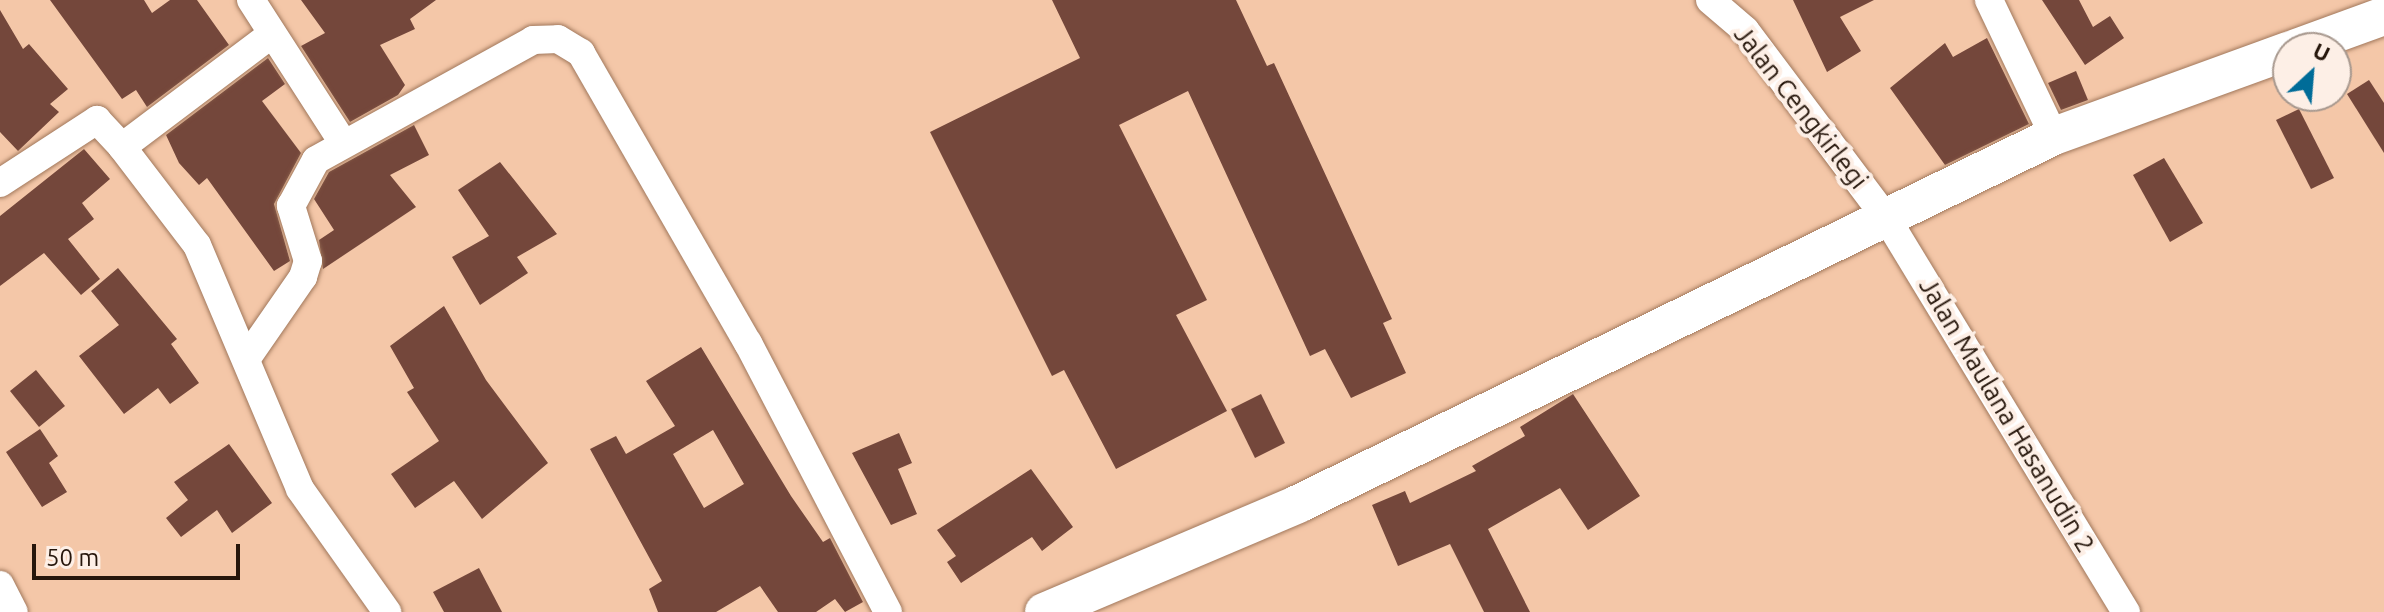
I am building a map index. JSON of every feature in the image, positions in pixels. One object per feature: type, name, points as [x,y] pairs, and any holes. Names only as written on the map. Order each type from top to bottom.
[{"type":"street","points":[[251,0],[343,143]]},
{"type":"street","name":"Jalan Cengkirlegi","points":[[1710,0],[1745,30],[1887,219]]},
{"type":"street","points":[[1989,0],[2054,136]]},
{"type":"street","points":[[2340,32],[2384,16]]},
{"type":"street","points":[[122,147],[272,34]]},
{"type":"street","points":[[249,355],[295,296],[306,269],[291,206],[296,186],[316,160],[533,40],[558,39],[581,53],[748,343],[888,612]]},
{"type":"street","points":[[1044,612],[1298,504],[2054,136],[2272,57]]},
{"type":"street","points":[[0,183],[97,120],[122,147],[197,245],[249,355],[300,489],[387,612]]},
{"type":"street","name":"Jalan Maulana Hasanudin 2","points":[[1887,219],[2126,612]]},
{"type":"street","points":[[0,585],[14,612]]},
{"type":"building","points":[[50,0],[144,0],[152,13],[170,0],[197,0],[229,45],[147,107],[136,90],[122,99]]},
{"type":"building","points":[[301,0],[436,0],[410,19],[415,29],[380,45],[405,85],[398,95],[350,122],[301,46],[325,33]]},
{"type":"building","points":[[1052,0],[1236,0],[1267,66],[1274,63],[1392,319],[1383,323],[1406,373],[1351,398],[1325,349],[1310,356],[1188,91],[1119,125],[1207,300],[1176,315],[1227,411],[1116,469],[1064,370],[1052,376],[930,132],[1080,58]]},
{"type":"building","points":[[1793,0],[1874,0],[1840,17],[1861,51],[1827,72]]},
{"type":"building","points":[[2042,0],[2079,0],[2093,27],[2110,16],[2124,38],[2085,65]]},
{"type":"building","points":[[0,10],[23,49],[29,44],[68,89],[50,104],[59,112],[18,151],[0,132]]},
{"type":"building","points":[[1987,38],[2029,124],[1945,165],[1890,88],[1945,43],[1953,57]]},
{"type":"building","points":[[268,58],[285,84],[262,101],[301,153],[274,204],[290,261],[274,271],[207,178],[199,185],[179,163],[166,135]]},
{"type":"building","points":[[2076,71],[2088,100],[2061,110],[2048,83]]},
{"type":"building","points":[[2369,80],[2384,103],[2384,153],[2352,102],[2352,91]]},
{"type":"building","points":[[2293,112],[2301,112],[2334,178],[2311,189],[2276,120]]},
{"type":"building","points":[[414,125],[429,155],[390,175],[416,207],[323,269],[319,240],[334,230],[314,199],[329,172]]},
{"type":"building","points":[[84,149],[110,179],[82,203],[94,219],[68,239],[100,279],[81,295],[44,253],[0,286],[0,216]]},
{"type":"building","points":[[2164,158],[2203,223],[2170,242],[2133,175]]},
{"type":"building","points":[[500,162],[557,234],[517,257],[528,273],[480,305],[452,257],[489,236],[458,190]]},
{"type":"building","points":[[118,268],[177,339],[171,344],[199,383],[170,404],[158,388],[124,414],[79,356],[119,325],[91,291]]},
{"type":"building","points":[[444,306],[486,380],[548,463],[482,519],[454,481],[415,508],[391,474],[439,441],[407,392],[414,388],[390,346]]},
{"type":"building","points":[[701,347],[791,496],[823,542],[830,538],[863,602],[845,612],[835,599],[816,612],[778,612],[760,586],[716,612],[658,612],[649,589],[662,581],[590,449],[616,436],[626,454],[675,426],[646,381]],"holes":[[[713,430],[744,484],[704,508],[673,454]]]},
{"type":"building","points":[[36,370],[65,406],[39,427],[10,391]]},
{"type":"building","points":[[1261,394],[1285,443],[1255,458],[1231,409]]},
{"type":"building","points":[[1573,394],[1640,496],[1588,530],[1560,488],[1488,529],[1530,612],[1484,612],[1450,544],[1398,566],[1372,505],[1405,491],[1410,503],[1476,471],[1472,466],[1525,436],[1520,427]]},
{"type":"building","points":[[40,429],[58,456],[49,463],[67,492],[42,507],[6,452]]},
{"type":"building","points":[[899,433],[912,463],[898,469],[917,514],[891,525],[852,453]]},
{"type":"building","points":[[229,444],[272,503],[232,533],[217,510],[181,537],[166,518],[188,500],[174,482]]},
{"type":"building","points":[[1031,469],[1073,527],[1042,551],[1032,537],[961,583],[947,562],[956,556],[937,530]]},
{"type":"building","points":[[479,568],[502,612],[444,612],[433,592]]}]
